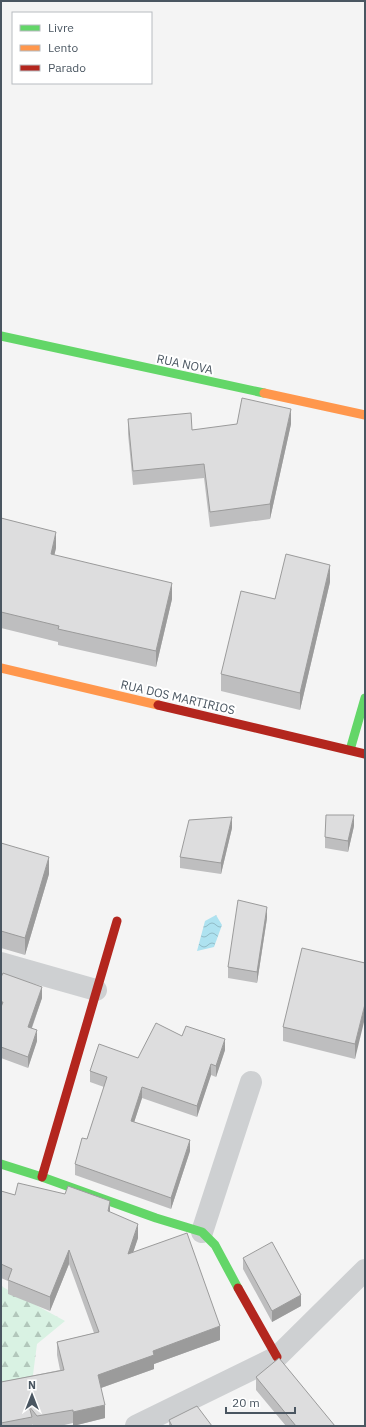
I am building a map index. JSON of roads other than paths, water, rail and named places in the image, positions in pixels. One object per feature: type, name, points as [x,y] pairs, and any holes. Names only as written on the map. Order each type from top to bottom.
[{"type":"street","name":"RUA NOVA","points":[[1,336],[365,414]]},
{"type":"street","name":"RUA DOS MARTIRIOS","points":[[1,668],[365,754]]},
{"type":"street","points":[[350,750],[365,698]]},
{"type":"street","points":[[42,1177],[70,1087],[96,990],[117,921]]},
{"type":"street","points":[[1,963],[96,990]]},
{"type":"street","points":[[202,1232],[251,1082]]},
{"type":"street","points":[[1,1164],[42,1177],[156,1218],[202,1232],[216,1245],[233,1279],[277,1357]]},
{"type":"street","points":[[136,1426],[277,1357],[365,1270]]},
{"type":"water","points":[[216,915],[222,925],[214,947],[197,951],[205,921]]}]
